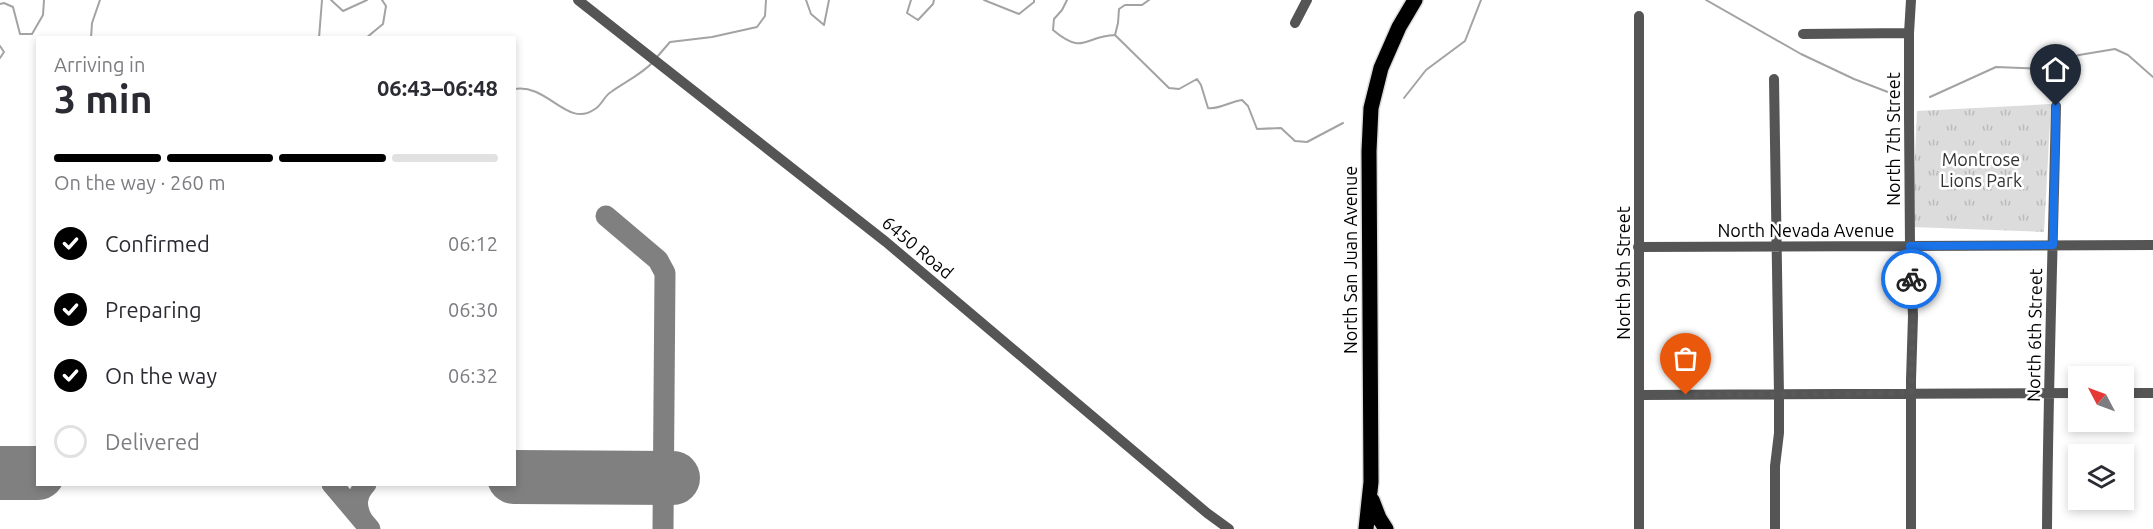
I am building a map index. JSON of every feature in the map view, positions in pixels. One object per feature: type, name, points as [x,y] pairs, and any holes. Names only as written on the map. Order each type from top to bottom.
[{"type":"highway","name":"North San Juan Avenue","points":[[1366,529],[1370,496],[1369,152],[1371,108],[1389,49],[1415,0]]},
{"type":"highway","points":[[1370,496],[1379,519],[1386,529]]},
{"type":"street","name":"6450 Road","points":[[578,0],[886,242],[1207,513],[1229,529]]},
{"type":"street","points":[[1294,23],[1307,0]]},
{"type":"street","name":"North 7th Street","points":[[1911,0],[1909,33],[1910,246],[1913,316],[1911,529]]},
{"type":"street","name":"North 9th Street","points":[[1639,16],[1639,529]]},
{"type":"street","points":[[1803,34],[1909,33]]},
{"type":"street","points":[[1774,80],[1779,395],[1779,433],[1775,466],[1775,529]]},
{"type":"street","name":"North 6th Street","points":[[2047,529],[2049,314],[2056,106]]},
{"type":"street","name":"North Nevada Avenue","points":[[1638,247],[2153,245]]},
{"type":"street","points":[[1640,395],[2068,393]]},
{"type":"street","points":[[2134,393],[2153,393]]},
{"type":"green space","name":"Montrose Lions Park","points":[[2051,104],[2044,232],[1912,227],[1917,111]]},
{"type":"waterway","points":[[0,4],[4,3],[13,7],[20,34],[32,34],[43,15],[44,0]]},
{"type":"waterway","points":[[91,36],[92,23],[100,0]]},
{"type":"waterway","points":[[319,36],[322,0]]},
{"type":"waterway","points":[[331,0],[343,11],[367,0]]},
{"type":"waterway","points":[[368,36],[383,24],[386,6],[382,0]]},
{"type":"waterway","points":[[657,57],[670,42],[712,37],[757,27],[765,16],[766,0]]},
{"type":"waterway","points":[[806,0],[811,14],[824,25],[829,0]]},
{"type":"waterway","points":[[911,0],[907,13],[918,20],[934,0]]},
{"type":"waterway","points":[[984,0],[1019,14],[1034,0]]},
{"type":"waterway","points":[[1067,0],[1054,19],[1053,30],[1063,38],[1071,42],[1084,43],[1115,35],[1169,88],[1179,89],[1197,79],[1208,108],[1216,108],[1242,100],[1248,106],[1257,129],[1281,128],[1295,141],[1307,142],[1343,123]]},
{"type":"waterway","points":[[1115,35],[1119,9],[1125,5],[1142,5],[1149,0]]},
{"type":"waterway","points":[[1404,98],[1426,70],[1465,41],[1481,0]]},
{"type":"waterway","points":[[1706,0],[1801,54],[1893,94]]},
{"type":"waterway","points":[[0,46],[4,52],[0,58]]},
{"type":"waterway","points":[[1930,97],[1996,67],[2044,69],[2079,55],[2115,49],[2128,55],[2153,77]]},
{"type":"waterway","points":[[516,89],[537,92],[566,110],[585,114],[653,62]]},
{"type":"taxiway","points":[[606,216],[658,260],[665,273],[663,529]]},
{"type":"taxiway","points":[[334,486],[370,529]]},
{"type":"taxiway","points":[[362,519],[358,510],[358,501],[364,486]]},
{"type":"runway","points":[[0,473],[36,473]]},
{"type":"runway","points":[[516,477],[673,478]]},
{"type":"way so far","points":[[1686,395],[1911,393],[1913,316],[1911,279]]},
{"type":"route","points":[[1911,279],[1910,246],[2053,245],[2056,106]]}]
